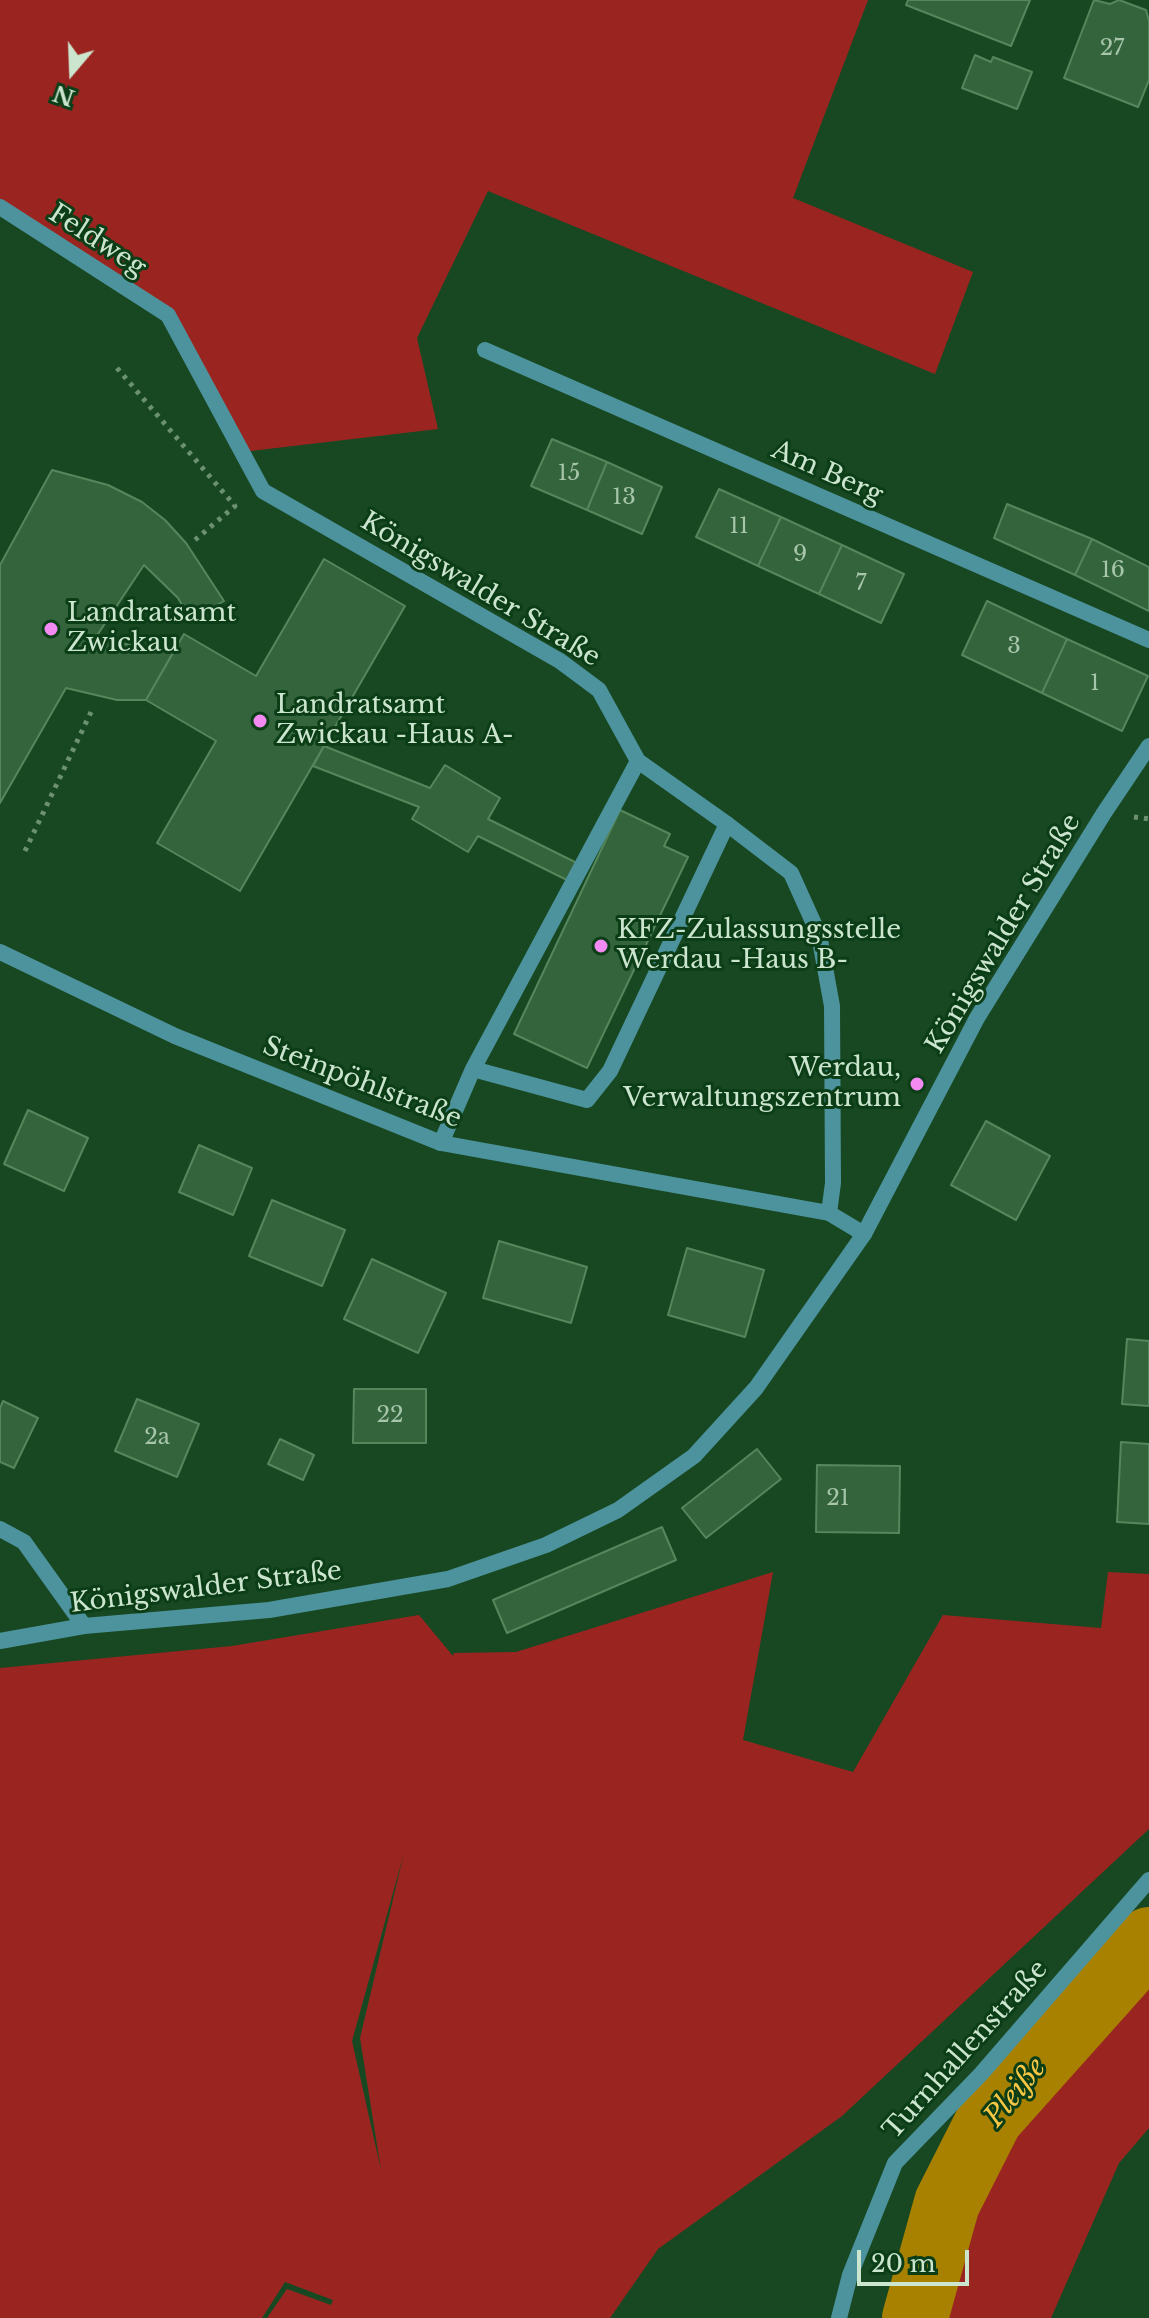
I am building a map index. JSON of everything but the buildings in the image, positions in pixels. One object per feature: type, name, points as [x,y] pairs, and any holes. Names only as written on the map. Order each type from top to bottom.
[{"type":"street","name":"Feldweg","points":[[0,207],[168,315]]},
{"type":"street","name":"Königswalder Straße","points":[[168,315],[263,491],[570,668],[599,690],[638,761],[791,873],[819,935],[832,1006],[833,1183],[829,1213]]},
{"type":"street","name":"Am Berg","points":[[485,350],[1149,640]]},
{"type":"street","name":"Königswalder Straße","points":[[0,1641],[84,1626],[269,1610],[448,1579],[546,1545],[618,1510],[694,1456],[756,1388],[864,1234],[977,1018],[1149,746]]},
{"type":"street","points":[[441,1143],[473,1069],[638,761]]},
{"type":"street","points":[[473,1069],[587,1100],[610,1071],[727,824]]},
{"type":"street","name":"Steinpöhlstraße","points":[[0,952],[175,1036],[441,1143],[829,1213],[864,1234]]},
{"type":"street","points":[[0,1529],[24,1542],[84,1626]]},
{"type":"street","name":"Turnhallenstraße","points":[[839,2318],[850,2275],[895,2163],[981,2074],[1149,1880]]},
{"type":"path","points":[[117,368],[235,506],[195,540]]},
{"type":"path","points":[[25,851],[91,712]]},
{"type":"shaded area","points":[[0,0],[868,0],[793,198],[973,272],[935,374],[488,191],[417,338],[438,429],[242,452],[168,315],[0,207]]},
{"type":"shaded area","points":[[773,1572],[743,1740],[853,1772],[943,1615],[1101,1628],[1108,1572],[1149,1574],[1149,1829],[842,2116],[658,2249],[610,2318],[267,2318],[287,2289],[331,2305],[333,2300],[285,2282],[262,2318],[0,2318],[0,1668],[232,1646],[419,1615],[453,1656],[454,1653],[516,1652]],"holes":[[[404,1853],[360,2038],[381,2170],[352,2041]]]},
{"type":"shaded area","points":[[1149,1940],[1149,2128],[1119,2163],[1051,2318],[915,2318],[947,2203],[990,2118]]},
{"type":"waterway","name":"Pleiße","points":[[915,2318],[947,2203],[990,2118],[1149,1940]]},
{"type":"place","name":"Landratsamt Zwickau","points":[[51,629]]},
{"type":"place","name":"Landratsamt Zwickau -Haus A-","points":[[260,721]]},
{"type":"place","name":"KFZ-Zulassungsstelle Werdau -Haus B-","points":[[601,946]]},
{"type":"place","name":"Werdau, Verwaltungszentrum","points":[[917,1084]]}]
